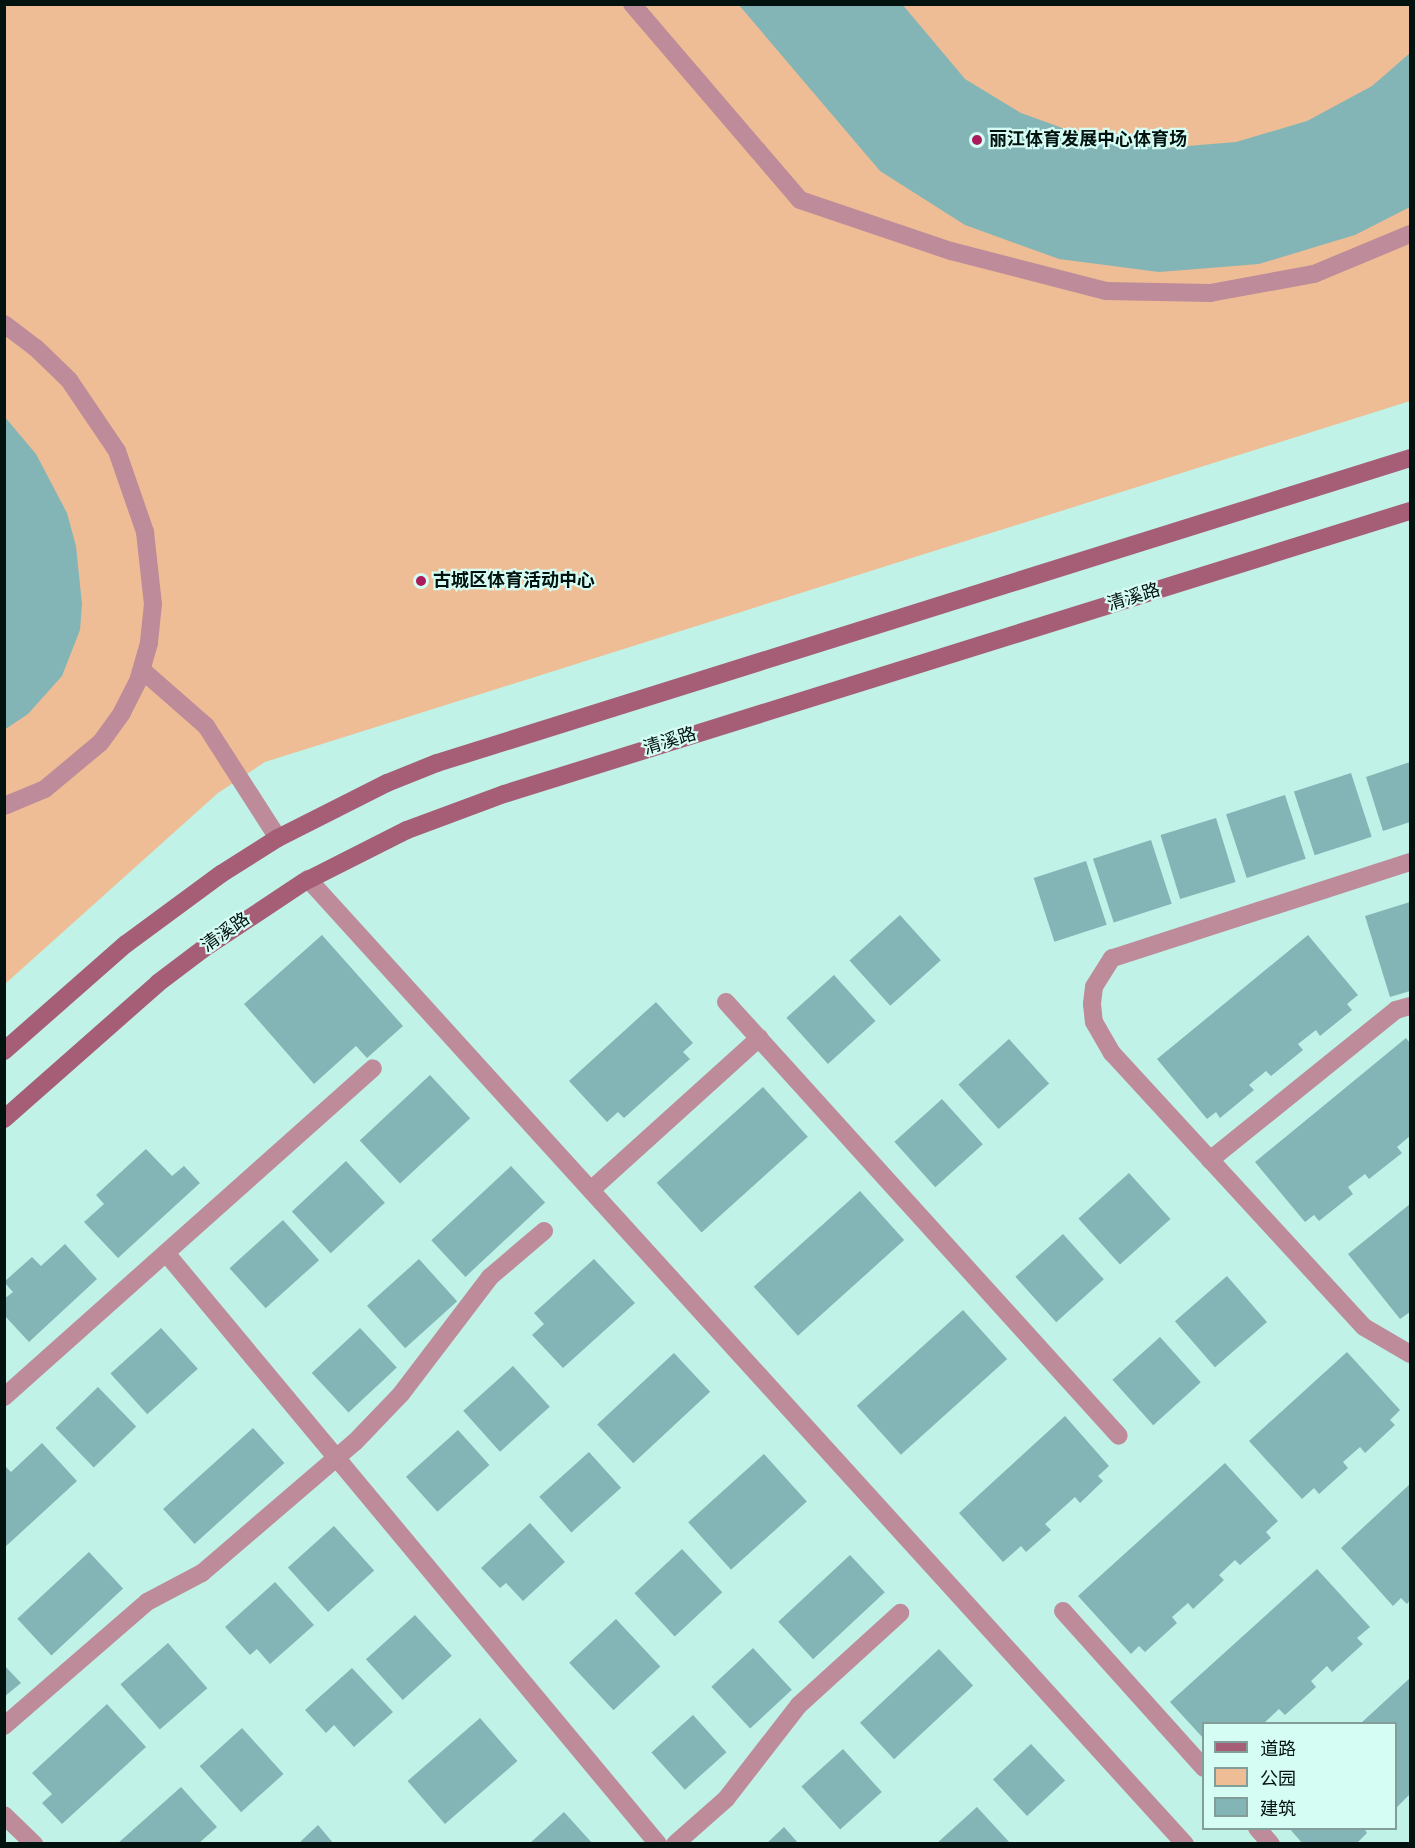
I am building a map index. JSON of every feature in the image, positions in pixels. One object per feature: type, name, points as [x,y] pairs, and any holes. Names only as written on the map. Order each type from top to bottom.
[{"type":"street","points":[[632,4],[800,200],[951,251],[1106,291],[1210,293],[1263,287],[1314,274],[1410,234]]},
{"type":"street","points":[[4,324],[36,348],[69,380],[117,451],[134,490],[145,532],[153,604],[149,643],[141,670],[123,713],[100,743],[45,789],[4,806]]},
{"type":"street","points":[[4,1051],[144,930],[278,838],[338,806],[437,763],[1410,458]]},
{"type":"street","name":"清溪路","points":[[4,1119],[158,983],[308,879],[360,851],[455,810],[1410,511]]},
{"type":"street","points":[[141,670],[206,726],[278,838]]},
{"type":"street","points":[[1409,1352],[1364,1327],[1210,1160],[1101,1038],[1092,1004],[1101,971],[1112,958],[1410,862]]},
{"type":"street","points":[[308,879],[1185,1844]]},
{"type":"street","points":[[726,1002],[1119,1436]]},
{"type":"street","points":[[1210,1160],[1396,1010],[1410,1006]]},
{"type":"street","points":[[591,1190],[759,1038]]},
{"type":"street","points":[[4,1396],[374,1068]]},
{"type":"street","points":[[4,1726],[147,1602],[202,1573],[337,1458],[401,1394],[490,1277],[544,1231]]},
{"type":"street","points":[[166,1253],[658,1844]]},
{"type":"street","points":[[1063,1611],[1202,1767]]},
{"type":"street","points":[[675,1844],[726,1799],[799,1705],[900,1613]]},
{"type":"street","points":[[4,1815],[34,1844]]},
{"type":"street","points":[[1259,1830],[1271,1844]]},
{"type":"green space","name":"古城区体育活动中心","points":[[5,5],[1410,5],[1410,401],[265,762],[218,793],[5,984]]},
{"type":"building","name":"丽江体育发展中心体育场","points":[[738,4],[902,4],[965,79],[1021,113],[1090,138],[1163,148],[1236,142],[1307,121],[1372,86],[1410,53],[1410,207],[1355,235],[1259,264],[1159,272],[1059,259],[965,225],[880,171]]},
{"type":"building","points":[[4,416],[36,454],[67,513],[76,546],[82,604],[80,630],[62,676],[28,714],[4,730]]},
{"type":"building","points":[[1410,762],[1410,822],[1383,831],[1366,777]]},
{"type":"building","points":[[1351,773],[1372,837],[1315,855],[1294,792]]},
{"type":"building","points":[[1285,795],[1306,859],[1247,878],[1226,814]]},
{"type":"building","points":[[1216,818],[1236,882],[1180,899],[1161,835]]},
{"type":"building","points":[[1151,840],[1172,904],[1114,923],[1093,859]]},
{"type":"building","points":[[1086,861],[1107,925],[1054,942],[1034,878]]},
{"type":"building","points":[[1410,902],[1410,991],[1390,997],[1365,916]]},
{"type":"building","points":[[900,915],[941,960],[890,1006],[849,961]]},
{"type":"building","points":[[322,935],[403,1026],[367,1058],[356,1046],[314,1084],[244,1004]]},
{"type":"building","points":[[1308,935],[1358,995],[1347,1004],[1352,1010],[1320,1036],[1316,1030],[1298,1044],[1303,1050],[1271,1076],[1266,1071],[1249,1085],[1254,1090],[1220,1118],[1216,1112],[1207,1119],[1157,1059]]},
{"type":"building","points":[[834,975],[875,1021],[828,1064],[786,1018]]},
{"type":"building","points":[[656,1002],[693,1043],[683,1052],[690,1059],[624,1118],[618,1112],[607,1122],[569,1081]]},
{"type":"building","points":[[1406,1038],[1410,1043],[1410,1136],[1397,1147],[1402,1153],[1369,1179],[1365,1174],[1348,1187],[1353,1194],[1319,1221],[1314,1215],[1305,1222],[1255,1162]]},
{"type":"building","points":[[1009,1039],[1049,1084],[999,1129],[958,1085]]},
{"type":"building","points":[[430,1075],[470,1118],[400,1184],[360,1140]]},
{"type":"building","points":[[763,1087],[808,1137],[702,1232],[657,1183]]},
{"type":"building","points":[[942,1099],[983,1144],[935,1187],[894,1142]]},
{"type":"building","points":[[146,1149],[172,1176],[184,1166],[200,1183],[118,1258],[84,1222],[104,1204],[96,1195]]},
{"type":"building","points":[[346,1161],[385,1203],[331,1253],[292,1211]]},
{"type":"building","points":[[511,1166],[545,1203],[465,1277],[431,1240]]},
{"type":"building","points":[[1129,1173],[1170,1219],[1120,1265],[1078,1219]]},
{"type":"building","points":[[860,1191],[904,1240],[798,1336],[754,1287]]},
{"type":"building","points":[[1410,1204],[1410,1312],[1400,1319],[1348,1254]]},
{"type":"building","points":[[283,1220],[319,1260],[266,1308],[229,1268]]},
{"type":"building","points":[[1063,1234],[1104,1279],[1056,1322],[1015,1277]]},
{"type":"building","points":[[65,1244],[97,1279],[29,1342],[4,1315],[4,1299],[13,1292],[4,1282],[32,1257],[41,1266]]},
{"type":"building","points":[[419,1259],[457,1301],[405,1348],[367,1306]]},
{"type":"building","points":[[594,1259],[635,1303],[563,1368],[532,1335],[544,1324],[534,1313]]},
{"type":"building","points":[[1227,1276],[1267,1322],[1215,1367],[1175,1321]]},
{"type":"building","points":[[963,1310],[1007,1359],[901,1455],[857,1406]]},
{"type":"building","points":[[161,1328],[198,1369],[147,1414],[110,1374]]},
{"type":"building","points":[[360,1328],[397,1367],[349,1413],[312,1373]]},
{"type":"building","points":[[1160,1337],[1201,1382],[1153,1425],[1112,1380]]},
{"type":"building","points":[[1347,1352],[1400,1410],[1390,1420],[1395,1425],[1365,1453],[1360,1447],[1343,1462],[1348,1468],[1319,1494],[1314,1488],[1302,1499],[1249,1441]]},
{"type":"building","points":[[674,1353],[710,1392],[633,1463],[597,1425]]},
{"type":"building","points":[[513,1366],[550,1407],[500,1452],[463,1411]]},
{"type":"building","points":[[98,1387],[136,1427],[94,1468],[56,1428]]},
{"type":"building","points":[[1065,1416],[1109,1466],[1098,1476],[1103,1481],[1080,1503],[1075,1497],[1045,1524],[1051,1530],[1026,1552],[1021,1546],[1003,1562],[959,1513]]},
{"type":"building","points":[[253,1428],[284,1463],[195,1544],[163,1509]]},
{"type":"building","points":[[458,1430],[489,1465],[437,1512],[406,1477]]},
{"type":"building","points":[[42,1443],[77,1481],[4,1548],[4,1465],[11,1472]]},
{"type":"building","points":[[589,1452],[621,1488],[571,1533],[539,1497]]},
{"type":"building","points":[[764,1454],[807,1502],[731,1570],[688,1522]]},
{"type":"building","points":[[1225,1463],[1278,1521],[1266,1532],[1271,1538],[1240,1565],[1235,1560],[1219,1575],[1224,1580],[1193,1609],[1188,1603],[1172,1617],[1177,1623],[1145,1652],[1139,1646],[1131,1654],[1078,1596]]},
{"type":"building","points":[[1410,1484],[1410,1600],[1407,1604],[1401,1598],[1393,1606],[1341,1548]]},
{"type":"building","points":[[530,1523],[565,1562],[523,1601],[506,1583],[500,1588],[481,1568]]},
{"type":"building","points":[[334,1526],[374,1571],[328,1612],[288,1567]]},
{"type":"building","points":[[682,1549],[722,1592],[675,1636],[634,1593]]},
{"type":"building","points":[[89,1552],[123,1589],[51,1655],[17,1619]]},
{"type":"building","points":[[850,1555],[885,1592],[813,1659],[778,1622]]},
{"type":"building","points":[[1317,1569],[1370,1627],[1357,1638],[1363,1644],[1332,1672],[1327,1666],[1311,1681],[1316,1687],[1285,1715],[1279,1709],[1265,1722],[1202,1722],[1202,1737],[1170,1702]]},
{"type":"building","points":[[275,1582],[314,1625],[270,1664],[257,1649],[250,1655],[225,1627]]},
{"type":"building","points":[[415,1615],[452,1656],[403,1700],[366,1659]]},
{"type":"building","points":[[616,1619],[660,1667],[614,1710],[569,1663]]},
{"type":"building","points":[[168,1643],[207,1688],[160,1730],[120,1684]]},
{"type":"building","points":[[753,1648],[792,1690],[750,1729],[711,1687]]},
{"type":"building","points":[[939,1649],[973,1686],[894,1759],[860,1723]]},
{"type":"building","points":[[4,1665],[21,1683],[4,1697]]},
{"type":"building","points":[[352,1668],[393,1712],[354,1747],[334,1725],[326,1733],[305,1710]]},
{"type":"building","points":[[1410,1678],[1410,1794],[1397,1807],[1397,1722],[1362,1722]]},
{"type":"building","points":[[107,1704],[146,1747],[62,1824],[42,1803],[52,1794],[32,1773]]},
{"type":"building","points":[[693,1715],[726,1752],[685,1790],[651,1752]]},
{"type":"building","points":[[480,1718],[517,1761],[445,1824],[408,1781]]},
{"type":"building","points":[[242,1728],[283,1774],[241,1812],[200,1766]]},
{"type":"building","points":[[1031,1744],[1065,1781],[1027,1816],[993,1779]]},
{"type":"building","points":[[843,1749],[882,1792],[840,1830],[801,1786]]},
{"type":"building","points":[[181,1787],[217,1827],[198,1844],[117,1844]]},
{"type":"building","points":[[977,1807],[1011,1844],[936,1844]]},
{"type":"building","points":[[564,1812],[593,1844],[529,1844]]},
{"type":"building","points":[[318,1825],[334,1844],[298,1844]]},
{"type":"building","points":[[784,1827],[799,1844],[766,1844]]},
{"type":"building","points":[[1291,1830],[1365,1830],[1367,1833],[1356,1844],[1303,1844]]},
{"type":"place","name":"丽江体育发展中心体育场","points":[[977,140]]},
{"type":"place","name":"古城区体育活动中心","points":[[421,581]]}]
